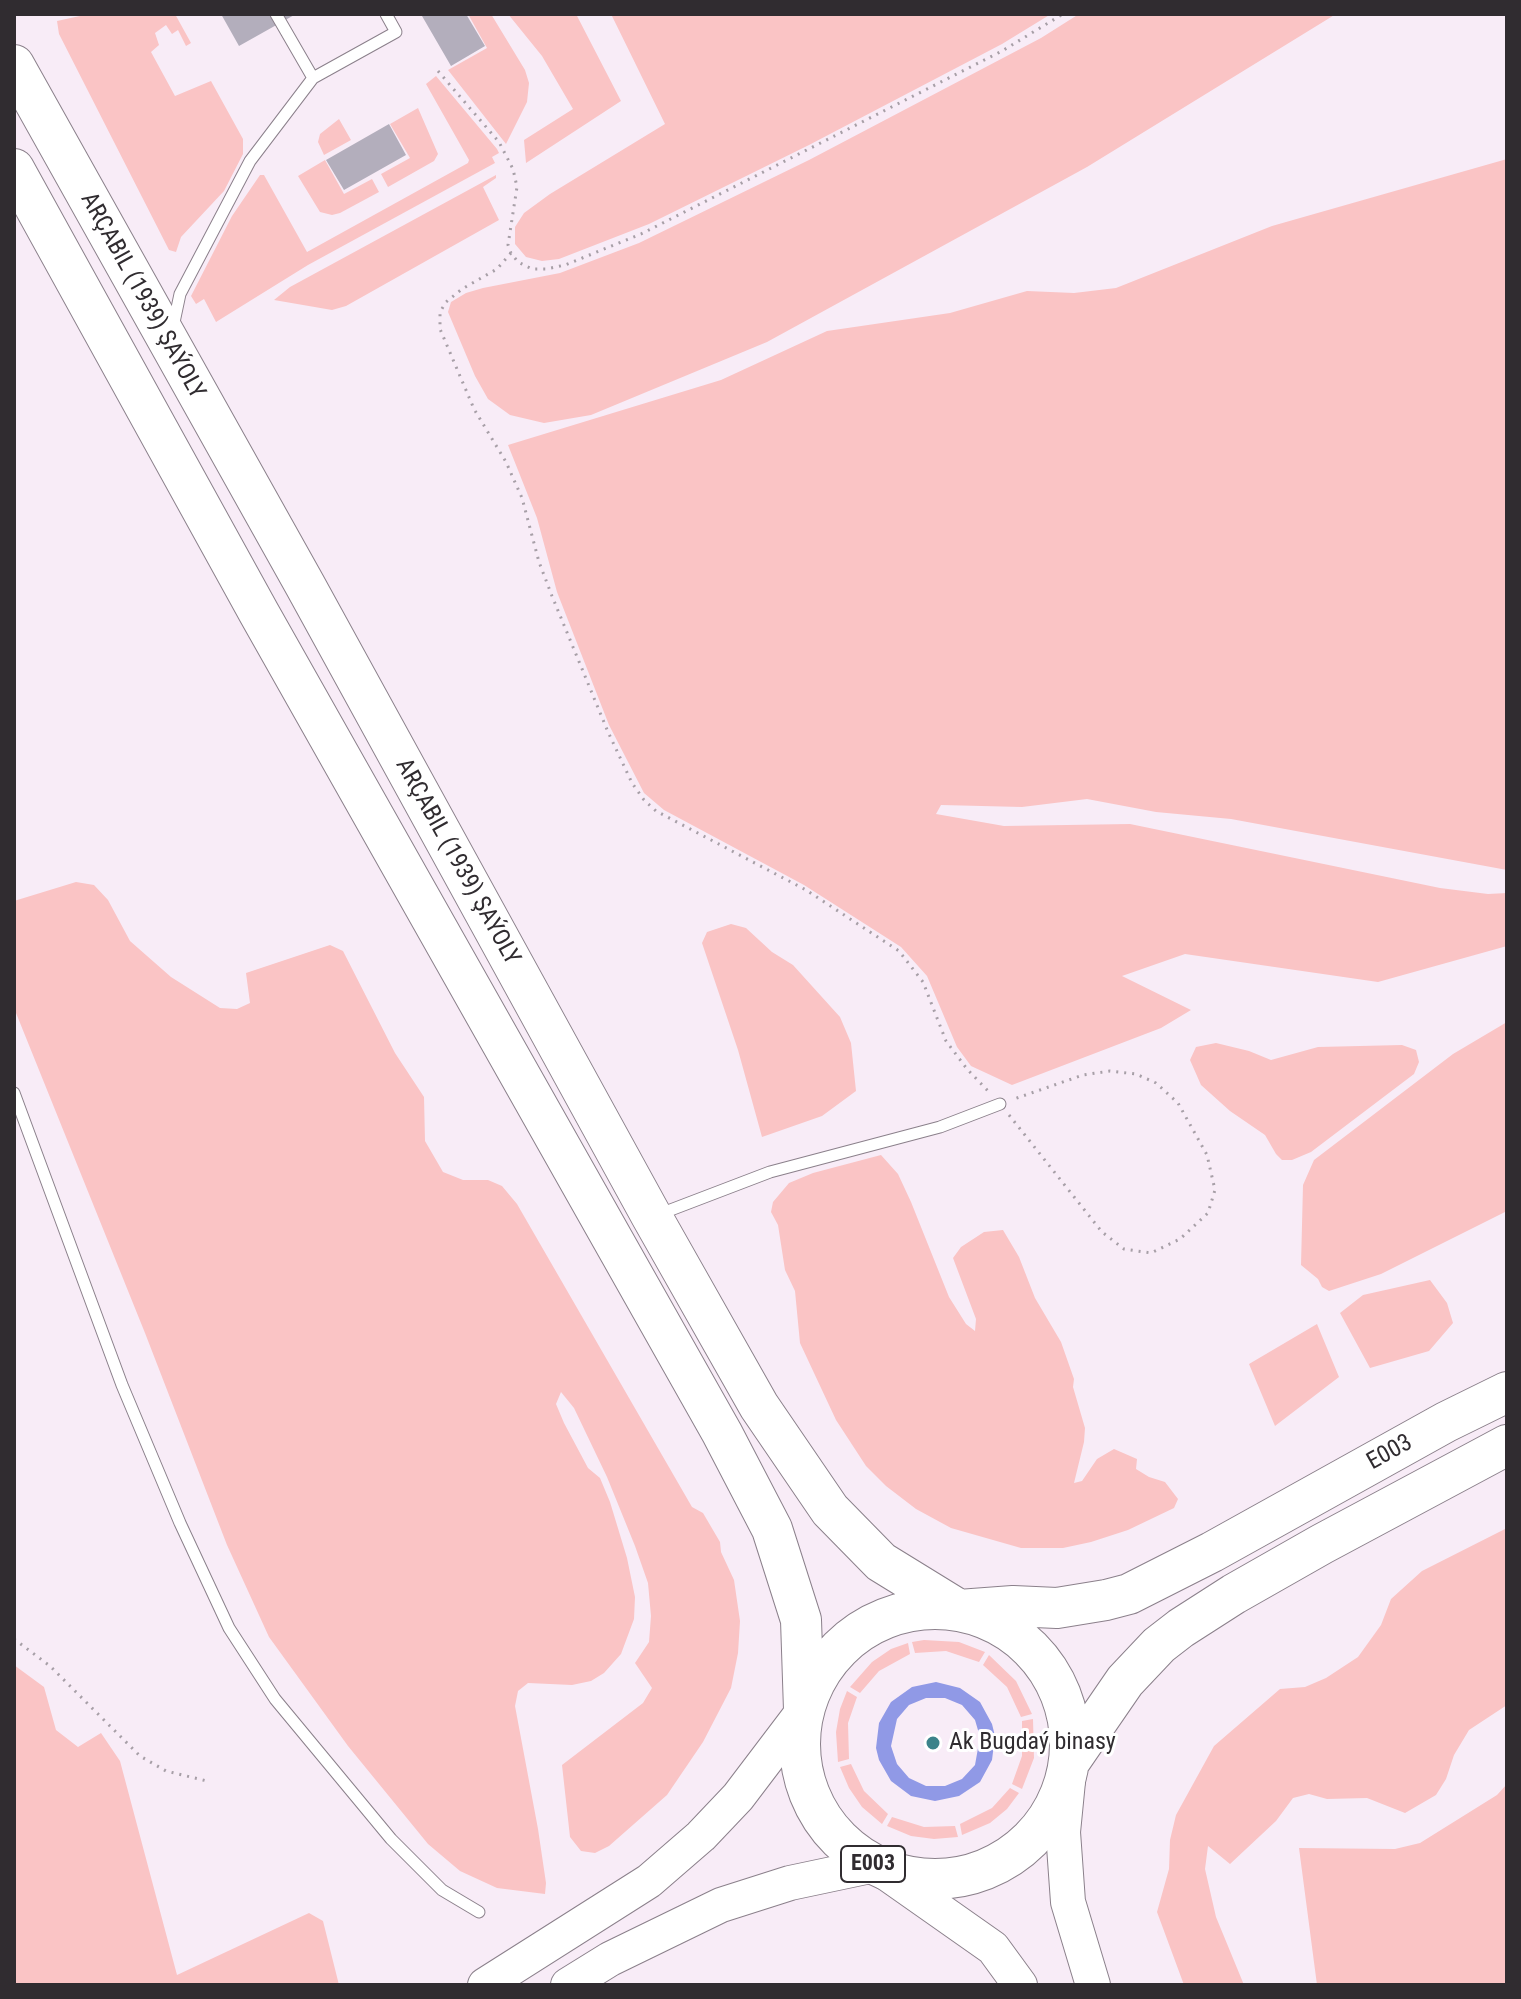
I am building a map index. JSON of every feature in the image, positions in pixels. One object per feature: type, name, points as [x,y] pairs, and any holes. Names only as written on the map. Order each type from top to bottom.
[{"type":"highway","name":"ARÇABIL (1939) ŞAÝOLY","points":[[14,65],[759,1406],[830,1510],[881,1562],[959,1610]]},
{"type":"highway","name":"ARÇABIL (1939) ŞAÝOLY","points":[[14,169],[259,613],[722,1433],[772,1529],[801,1620],[804,1710]]},
{"type":"highway","name":"E003","points":[[959,1610],[998,1623],[1031,1647],[1056,1681],[1069,1720],[1070,1761],[1058,1802],[1034,1838],[1000,1864],[959,1878],[916,1878],[875,1865],[845,1844],[821,1817],[806,1783],[800,1747],[804,1710],[820,1673],[845,1642],[879,1620],[918,1609],[1057,1608],[1129,1594],[1507,1392]]},
{"type":"highway","name":"E003","points":[[1070,1761],[1125,1681],[1159,1645],[1181,1628],[1322,1544],[1507,1445]]},
{"type":"main road","points":[[485,1985],[581,1926],[660,1872],[701,1836],[738,1797],[804,1710]]},
{"type":"main road","points":[[1070,1761],[1063,1832],[1068,1902],[1093,1985]]},
{"type":"main road","points":[[568,1985],[610,1959],[721,1905],[790,1883],[875,1865],[993,1948],[1020,1985]]},
{"type":"lane","points":[[276,14],[313,78]]},
{"type":"lane","points":[[172,351],[173,322],[180,294],[250,161],[313,78],[396,32],[386,14]]},
{"type":"lane","points":[[14,1093],[122,1385],[180,1523],[229,1628],[275,1699],[391,1839],[442,1890],[479,1912]]},
{"type":"lane","points":[[652,1217],[770,1172],[940,1127],[1000,1104]]},
{"type":"path","points":[[438,71],[499,142],[513,169],[517,187],[508,245],[511,253],[518,262],[532,269],[546,269],[565,265],[641,234],[974,65],[1063,14]]},
{"type":"path","points":[[511,253],[497,269],[446,302],[440,312],[440,329],[474,409],[506,462],[522,498],[539,562],[552,596],[608,732],[632,783],[644,800],[656,811],[806,890],[899,951],[923,982],[946,1041],[967,1069],[1000,1104],[1102,1232],[1124,1249],[1151,1253],[1180,1239],[1208,1213],[1215,1190],[1207,1155],[1178,1103],[1156,1083],[1136,1074],[1110,1071],[1083,1075],[1000,1104]]},
{"type":"path","points":[[14,1639],[58,1674],[140,1756],[166,1771],[207,1781]]},
{"type":"shaded area","points":[[89,14],[175,14],[191,43],[186,46],[178,30],[172,34],[166,25],[155,33],[159,45],[151,52],[175,96],[211,81],[243,139],[243,154],[224,191],[181,237],[176,252],[169,250],[59,34],[57,21]]},
{"type":"shaded area","points":[[468,14],[491,14],[525,70],[529,83],[527,102],[506,144],[448,70],[487,48]]},
{"type":"shaded area","points":[[508,14],[576,14],[621,101],[526,163],[524,140],[573,109],[542,56]]},
{"type":"shaded area","points":[[611,14],[1051,14],[1002,44],[809,145],[649,224],[559,259],[542,261],[526,257],[515,244],[515,227],[524,213],[665,124]]},
{"type":"shaded area","points":[[1079,14],[1336,14],[1087,167],[767,342],[591,415],[544,423],[510,415],[488,399],[448,312],[451,302],[483,288],[560,273],[639,243],[809,160],[1041,38]]},
{"type":"shaded area","points":[[436,76],[497,149],[499,153],[492,157],[495,163],[308,265],[216,322],[204,299],[196,304],[191,296],[232,216],[260,175],[264,175],[307,252],[468,163],[426,84]]},
{"type":"shaded area","points":[[418,108],[438,154],[434,161],[388,187],[381,174],[410,158],[390,124]]},
{"type":"shaded area","points":[[339,119],[351,140],[324,155],[318,142],[320,134]]},
{"type":"shaded area","points":[[1507,159],[1507,870],[1231,819],[1156,812],[1087,799],[1022,807],[941,805],[936,814],[1004,826],[1130,824],[1440,888],[1488,894],[1507,893],[1507,946],[1378,982],[1185,954],[1122,976],[1191,1010],[1161,1028],[1012,1085],[971,1066],[957,1047],[927,976],[901,947],[804,885],[664,810],[644,793],[609,725],[557,592],[537,518],[508,445],[721,380],[827,331],[950,313],[1027,291],[1074,293],[1116,288],[1272,226]]},
{"type":"shaded area","points":[[325,160],[344,194],[372,179],[379,192],[340,213],[320,212],[298,176]]},
{"type":"shaded area","points":[[496,175],[483,187],[499,220],[346,306],[332,310],[274,300],[290,287]]},
{"type":"shaded area","points":[[76,882],[94,885],[108,900],[130,941],[171,977],[220,1008],[237,1009],[250,1003],[246,973],[330,945],[343,951],[395,1053],[424,1097],[425,1141],[443,1172],[463,1180],[488,1180],[502,1186],[517,1204],[692,1507],[703,1513],[720,1542],[721,1552],[734,1580],[740,1621],[731,1688],[703,1742],[667,1795],[609,1846],[595,1853],[581,1851],[570,1837],[562,1765],[643,1703],[652,1688],[635,1663],[649,1642],[651,1616],[648,1583],[635,1546],[574,1408],[561,1392],[556,1404],[588,1468],[600,1478],[610,1502],[635,1597],[634,1619],[621,1654],[604,1673],[591,1681],[572,1685],[528,1683],[518,1691],[515,1706],[538,1829],[545,1894],[497,1888],[460,1871],[428,1844],[348,1746],[269,1637],[227,1545],[14,1008],[14,901]]},
{"type":"shaded area","points":[[731,924],[746,928],[772,952],[793,965],[840,1017],[851,1043],[856,1091],[822,1116],[762,1137],[738,1050],[702,943],[707,932]]},
{"type":"shaded area","points":[[1507,1022],[1507,1211],[1381,1274],[1329,1291],[1322,1287],[1318,1279],[1301,1265],[1303,1185],[1314,1160],[1453,1054]]},
{"type":"shaded area","points":[[1216,1043],[1271,1060],[1318,1047],[1402,1045],[1416,1050],[1419,1062],[1414,1074],[1311,1152],[1292,1160],[1282,1160],[1265,1135],[1230,1111],[1201,1085],[1190,1060],[1196,1047]]},
{"type":"shaded area","points":[[881,1155],[898,1174],[949,1297],[966,1324],[975,1331],[976,1319],[953,1258],[961,1247],[984,1232],[1003,1230],[1019,1257],[1035,1298],[1061,1342],[1074,1379],[1073,1387],[1085,1428],[1074,1483],[1082,1481],[1097,1459],[1114,1449],[1137,1459],[1136,1469],[1165,1482],[1178,1499],[1174,1508],[1128,1530],[1091,1542],[1063,1548],[1021,1548],[951,1528],[916,1509],[866,1466],[836,1420],[800,1343],[795,1291],[785,1270],[778,1225],[771,1212],[773,1202],[789,1183],[813,1173]]},
{"type":"shaded area","points":[[1430,1280],[1447,1303],[1453,1323],[1429,1351],[1370,1368],[1340,1313],[1363,1295]]},
{"type":"shaded area","points":[[1317,1324],[1339,1377],[1275,1426],[1249,1364]]},
{"type":"shaded area","points":[[1507,1528],[1507,1705],[1469,1730],[1436,1795],[1405,1813],[1367,1798],[1327,1799],[1309,1794],[1293,1798],[1276,1821],[1230,1864],[1208,1846],[1205,1869],[1216,1917],[1244,1985],[1184,1985],[1157,1912],[1169,1869],[1170,1840],[1176,1815],[1214,1746],[1280,1689],[1305,1687],[1326,1678],[1358,1657],[1381,1625],[1391,1599],[1422,1571]]},
{"type":"shaded area","points":[[912,1642],[959,1642],[985,1652],[979,1662],[946,1651],[915,1653]]},
{"type":"shaded area","points":[[908,1643],[910,1654],[879,1671],[860,1693],[850,1687],[872,1662],[891,1649]]},
{"type":"shaded area","points":[[989,1655],[1016,1681],[1032,1714],[1021,1717],[1007,1687],[983,1665]]},
{"type":"shaded area","points":[[14,1665],[44,1687],[56,1730],[78,1747],[101,1733],[120,1761],[177,1975],[309,1913],[323,1921],[339,1985],[14,1985]]},
{"type":"shaded area","points":[[847,1691],[857,1697],[848,1723],[849,1759],[838,1762],[836,1732]]},
{"type":"shaded area","points":[[1033,1719],[1034,1758],[1022,1789],[1012,1784],[1022,1756],[1022,1721]]},
{"type":"shaded area","points":[[851,1764],[864,1791],[888,1814],[882,1824],[862,1807],[849,1788],[840,1767]]},
{"type":"shaded area","points":[[1507,1784],[1507,1985],[1317,1985],[1299,1848],[1395,1849],[1420,1843],[1497,1795]]},
{"type":"shaded area","points":[[1010,1788],[1019,1793],[1007,1809],[990,1823],[962,1835],[960,1824],[992,1808]]},
{"type":"shaded area","points":[[892,1817],[924,1827],[955,1826],[958,1837],[934,1839],[911,1836],[887,1826]]},
{"type":"water","points":[[936,1682],[960,1688],[980,1702],[992,1724],[995,1736],[992,1760],[980,1782],[959,1796],[935,1801],[911,1796],[891,1781],[879,1760],[876,1748],[879,1723],[891,1702],[912,1687]],"holes":[[[926,1698],[945,1698],[962,1705],[975,1720],[980,1737],[975,1765],[962,1779],[945,1786],[926,1786],[909,1778],[897,1764],[891,1746],[897,1719],[909,1705]]]},
{"type":"building","points":[[221,14],[296,14],[239,46]]},
{"type":"building","points":[[466,14],[485,46],[451,66],[422,16]]},
{"type":"building","points":[[389,124],[406,155],[344,190],[326,160]]},
{"type":"place","name":"Ak Bugdaý binasy","points":[[933,1743]]}]
